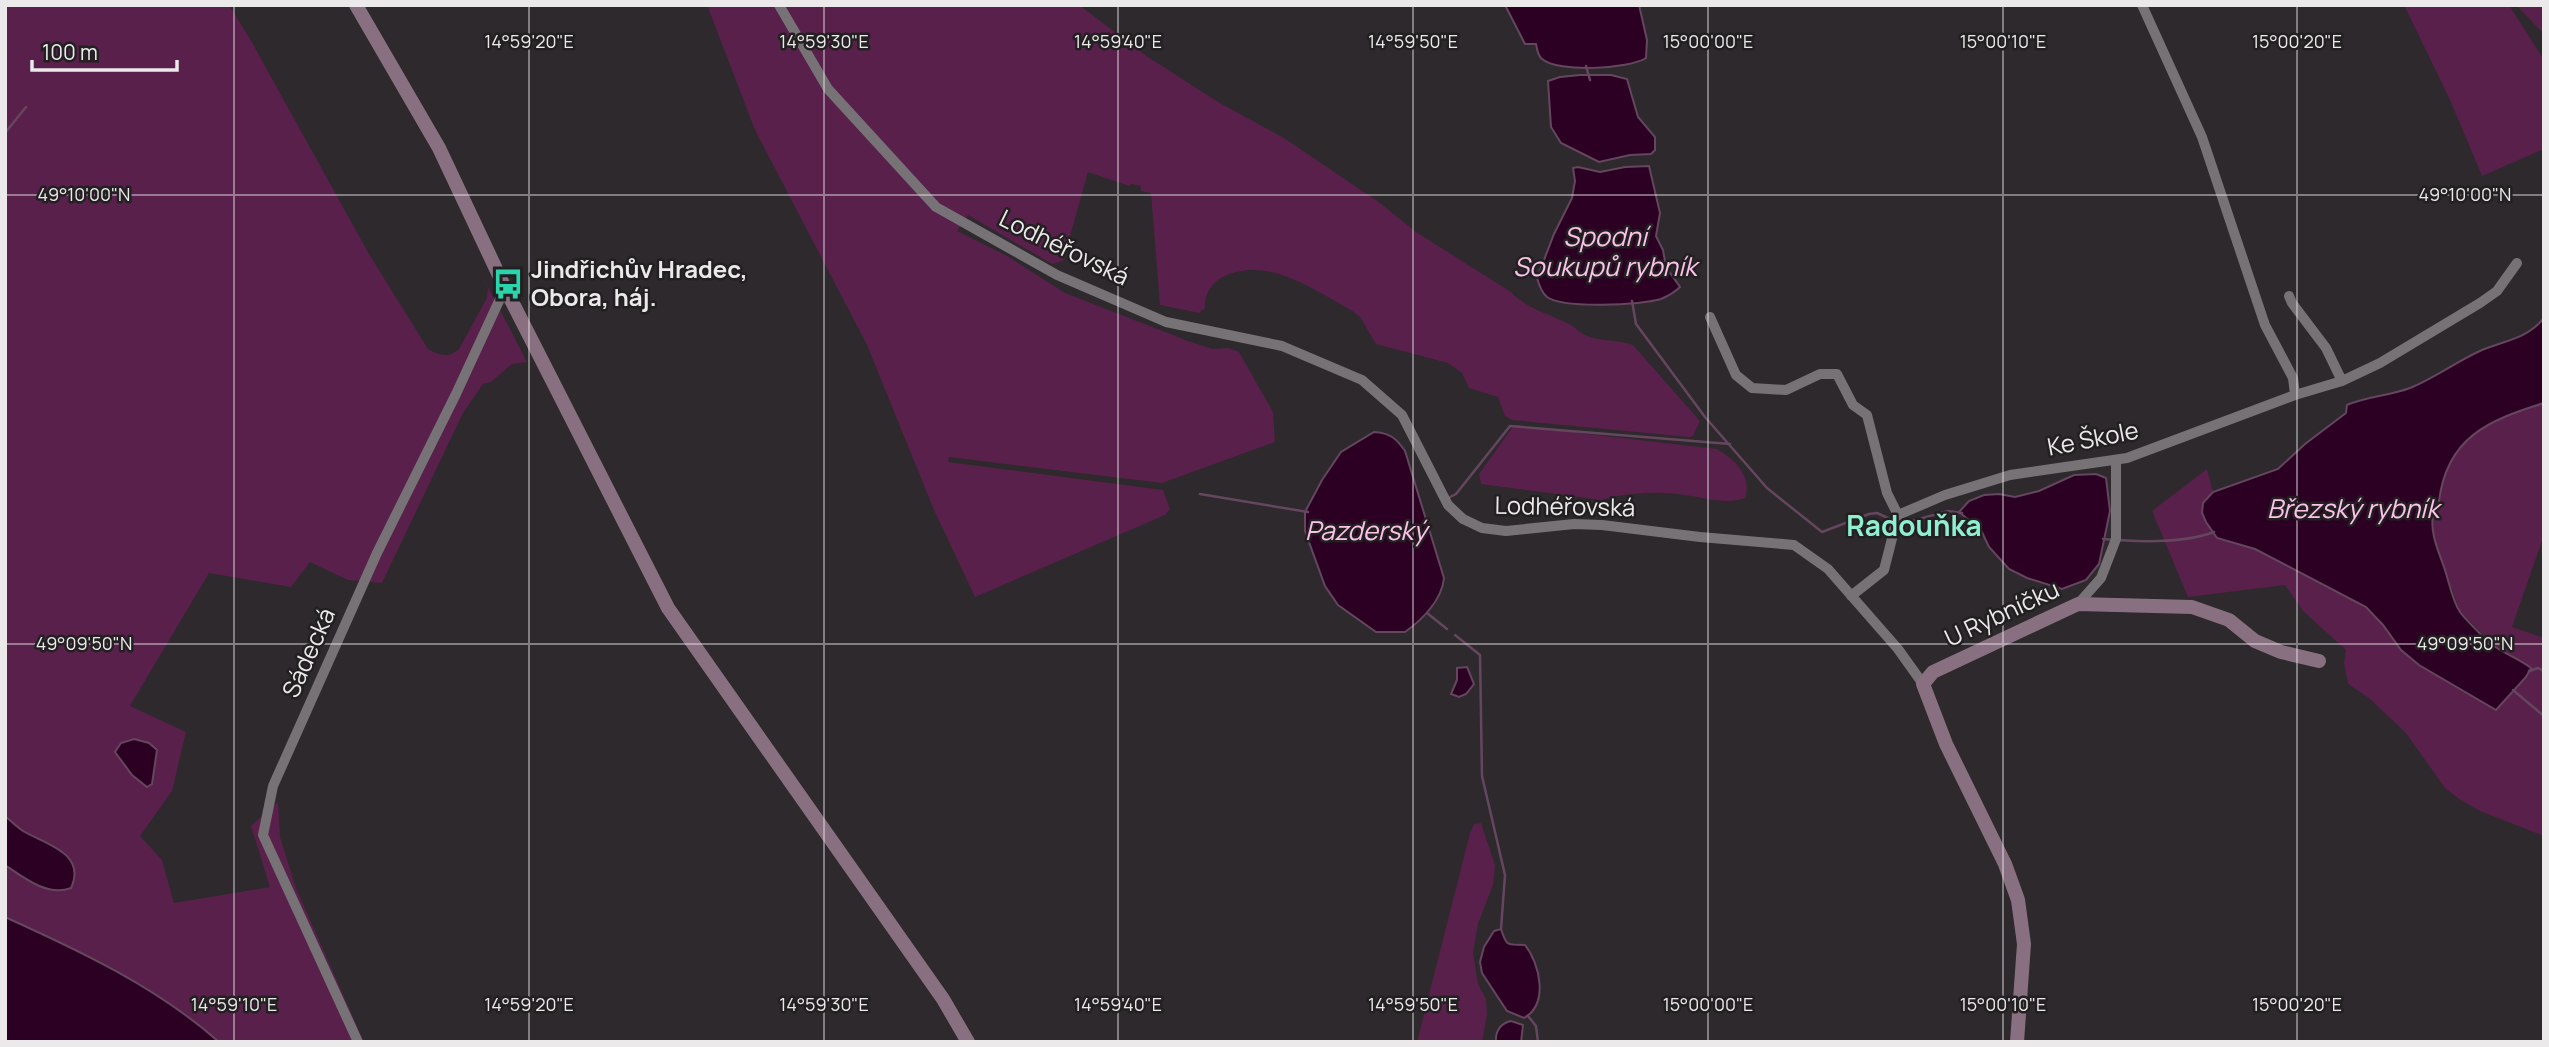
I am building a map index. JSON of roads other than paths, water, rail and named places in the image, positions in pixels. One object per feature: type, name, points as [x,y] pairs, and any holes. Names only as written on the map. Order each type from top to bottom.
[{"type":"main road","points":[[356,5],[439,148],[505,288],[667,608],[929,979],[968,1042]]},
{"type":"main road","points":[[2078,604],[2192,607],[2229,620],[2255,641],[2280,652],[2319,661]]},
{"type":"main road","name":"U Rybníčku","points":[[1923,684],[1933,672],[2078,604]]},
{"type":"main road","name":"Lodhéřovská","points":[[1923,684],[1946,744],[2005,864],[2018,900],[2024,944],[2018,1042]]},
{"type":"street","name":"Lodhéřovská","points":[[779,5],[828,89],[936,207],[1057,275],[1166,322],[1282,346],[1362,380],[1402,415],[1448,505],[1463,519],[1482,528],[1506,531],[1574,524],[1602,525],[1794,545],[1828,569],[1898,649],[1923,684]]},
{"type":"street","points":[[2141,5],[2202,137],[2265,325],[2293,378],[2295,395]]},
{"type":"street","name":"Ke Škole","points":[[1898,515],[1945,495],[2010,475],[2116,460],[2295,395],[2342,381],[2381,363],[2480,303],[2497,291],[2517,263]]},
{"type":"street","name":"Sádecká","points":[[358,1042],[263,835],[270,799],[273,786],[377,553],[505,288]]},
{"type":"street","points":[[2289,296],[2326,348],[2342,381]]},
{"type":"street","points":[[1710,317],[1737,375],[1752,388],[1786,390],[1820,374],[1837,374],[1853,405],[1867,415],[1887,493],[1898,515],[1884,569],[1851,596]]},
{"type":"street","name":"U Rybníčku","points":[[2078,604],[2101,578],[2116,539],[2116,460]]},
{"type":"water","points":[[1505,5],[1639,5],[1647,40],[1646,58],[1625,65],[1594,68],[1550,63],[1542,59],[1536,44],[1525,44]]},
{"type":"water","points":[[1580,75],[1611,75],[1627,79],[1638,117],[1655,137],[1655,150],[1651,154],[1630,155],[1599,162],[1561,143],[1551,127],[1548,81]]},
{"type":"water","name":"Spodní Soukupů rybník","points":[[1649,166],[1660,213],[1656,236],[1663,250],[1666,267],[1680,287],[1661,299],[1621,304],[1569,303],[1547,297],[1537,278],[1572,198],[1575,181],[1573,168],[1600,172]]},
{"type":"water","name":"Březský rybník","points":[[2544,318],[2544,403],[2506,416],[2474,434],[2461,446],[2451,461],[2433,515],[2435,541],[2460,612],[2490,643],[2531,668],[2496,710],[2419,665],[2401,650],[2366,607],[2255,549],[2217,538],[2202,513],[2203,503],[2213,492],[2278,469],[2305,444],[2346,413],[2347,405],[2419,384],[2482,350],[2523,335]]},
{"type":"water","name":"Pazderský","points":[[1374,432],[1392,437],[1405,451],[1444,578],[1430,609],[1405,632],[1376,632],[1338,605],[1325,586],[1305,531],[1305,512],[1341,452]]},
{"type":"water","points":[[2096,474],[2106,478],[2110,511],[2099,564],[2086,580],[2062,589],[2009,569],[1989,547],[1981,530],[1959,512],[1969,501],[1984,495],[2015,497],[2039,491],[2074,475]]},
{"type":"water","points":[[1467,667],[1474,684],[1466,694],[1459,697],[1451,694],[1457,680],[1457,668]]},
{"type":"water","points":[[134,739],[149,743],[157,750],[152,784],[147,787],[132,775],[115,752],[121,743]]},
{"type":"water","points":[[5,816],[23,831],[69,858],[74,876],[71,888],[45,888],[5,865]]},
{"type":"water","points":[[5,917],[144,987],[219,1042],[5,1042]]},
{"type":"water","points":[[1501,929],[1509,944],[1525,945],[1538,973],[1540,983],[1537,1003],[1532,1012],[1524,1018],[1507,1011],[1482,973],[1480,962],[1484,947],[1494,931]]},
{"type":"water","points":[[1511,1021],[1523,1025],[1521,1042],[1496,1042],[1499,1028]]},
{"type":"waterway","points":[[1586,66],[1590,80]]},
{"type":"waterway","points":[[5,133],[26,107]]},
{"type":"waterway","points":[[1632,301],[1636,324],[1705,417],[1767,488],[1822,532],[1869,514],[1877,513],[1901,524],[1948,511],[1962,513]]},
{"type":"waterway","points":[[1450,497],[1456,494],[1510,426],[1730,444]]},
{"type":"waterway","points":[[1200,494],[1308,512]]},
{"type":"waterway","points":[[2103,539],[2174,540],[2214,532]]},
{"type":"waterway","points":[[1427,613],[1447,629]]},
{"type":"waterway","points":[[1455,635],[1480,655],[1482,776],[1505,875],[1501,929]]},
{"type":"waterway","points":[[2529,671],[2538,668],[2544,671]]},
{"type":"waterway","points":[[2513,690],[2544,716]]},
{"type":"waterway","points":[[1528,1016],[1536,1026],[1538,1042]]},
{"type":"place","name":"Jindřichův Hradec, Obora, háj.","points":[[508,284]]},
{"type":"district","name":"Radouňka","points":[[1914,526]]}]
